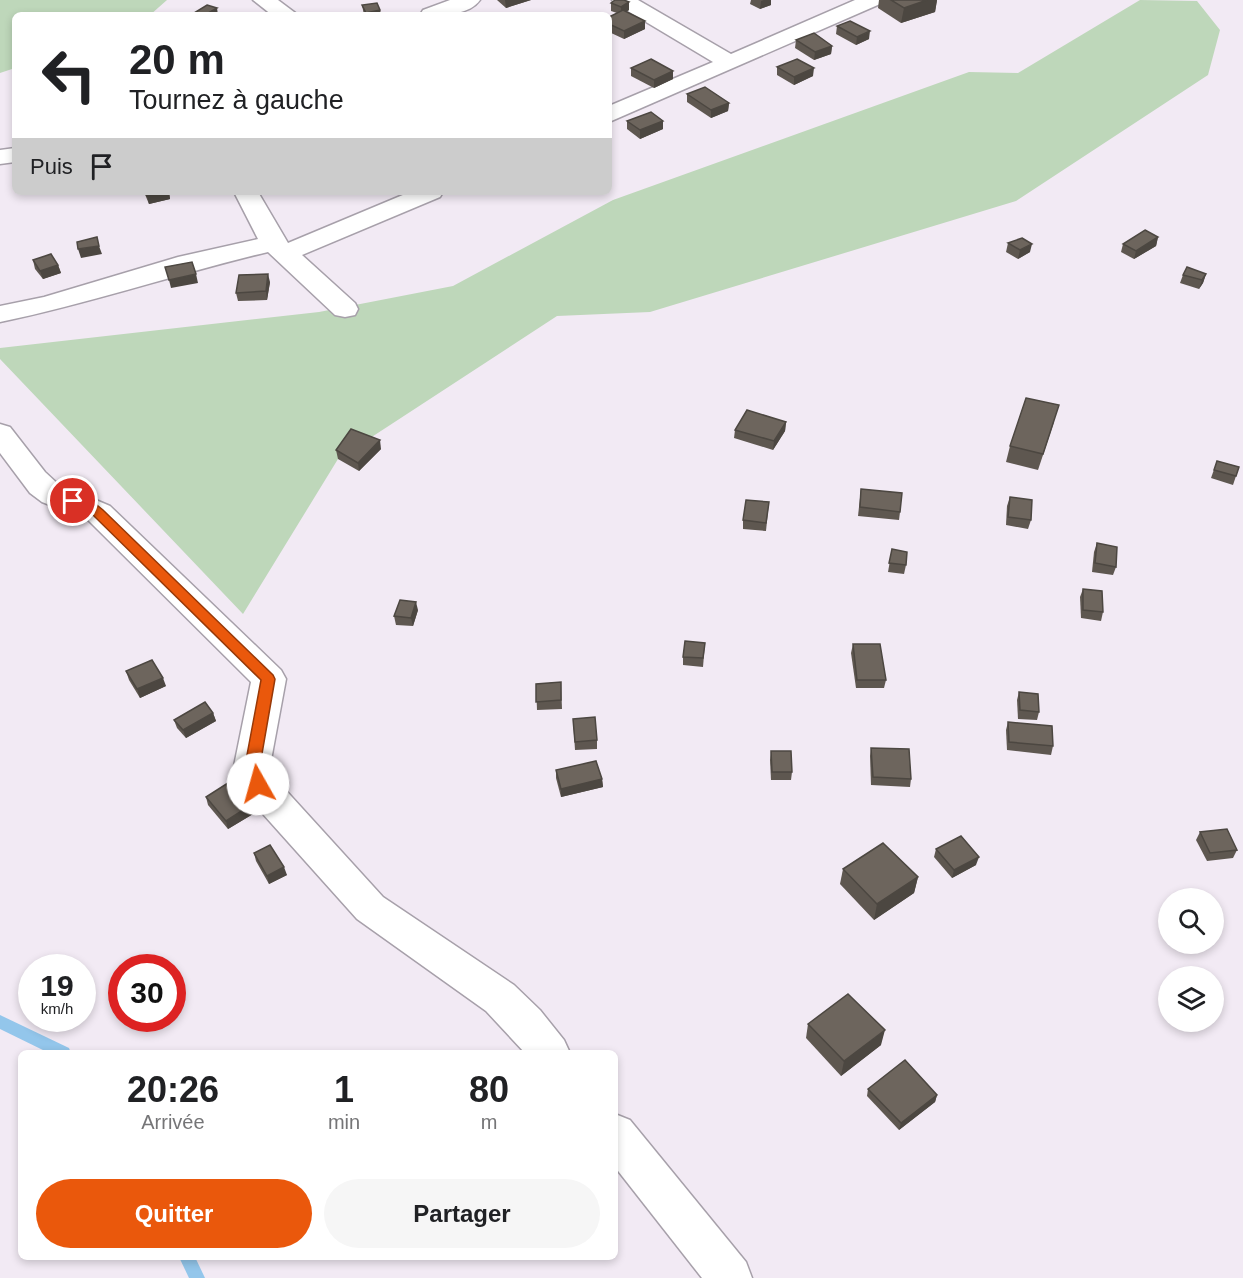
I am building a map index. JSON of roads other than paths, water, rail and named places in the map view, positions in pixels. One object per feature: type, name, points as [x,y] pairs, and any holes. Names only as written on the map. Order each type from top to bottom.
[{"type":"street","points":[[264,0],[282,12]]},
{"type":"street","points":[[439,12],[469,0]]},
{"type":"street","points":[[623,0],[729,62]]},
{"type":"street","points":[[612,114],[873,0]]},
{"type":"street","points":[[248,195],[278,249],[345,309]]},
{"type":"street","points":[[0,314],[49,304],[187,263],[278,249],[423,195]]},
{"type":"street","points":[[0,434],[15,450],[38,483],[57,497],[88,506],[99,513],[268,679],[251,771],[258,784],[370,908],[500,998],[526,1023],[548,1050]]},
{"type":"street","points":[[618,1138],[730,1278]]},
{"type":"waterway","points":[[0,1022],[58,1050]]},
{"type":"waterway","points":[[188,1260],[197,1278]]}]
